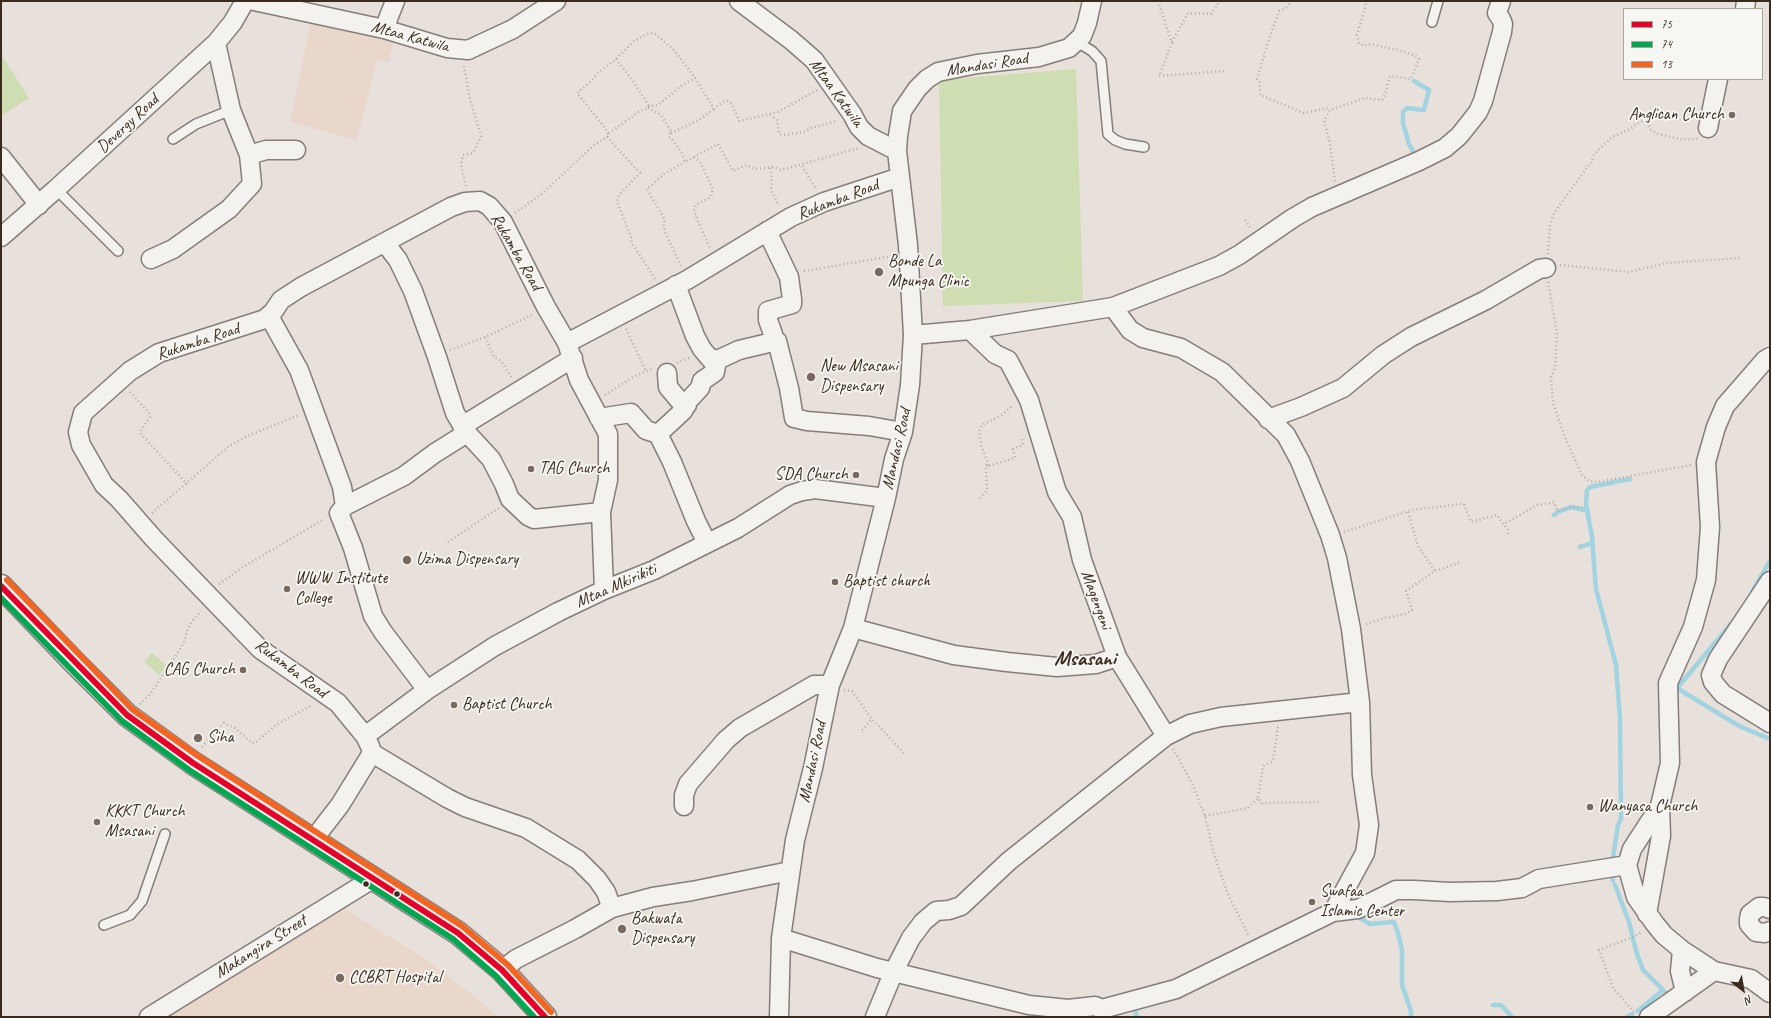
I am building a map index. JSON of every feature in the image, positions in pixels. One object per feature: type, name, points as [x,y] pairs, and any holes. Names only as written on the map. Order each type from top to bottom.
[{"type":"street","name":"Devergy Road","points":[[1,237],[39,205],[216,43],[233,22],[245,1]]},
{"type":"street","name":"Mtaa Katwila","points":[[254,1],[384,29],[447,48],[468,50],[513,29],[556,1]]},
{"type":"street","points":[[384,29],[395,1]]},
{"type":"street","name":"Mtaa Katwila","points":[[739,1],[791,40],[814,60],[852,114],[859,127],[868,136],[897,151]]},
{"type":"street","points":[[1077,42],[1082,36],[1087,23],[1092,1]]},
{"type":"street","points":[[913,335],[970,330],[1113,307],[1219,266],[1239,255],[1293,218],[1342,193],[1419,161],[1445,148],[1459,136],[1478,112],[1483,101],[1502,32],[1503,24],[1497,13],[1501,1]]},
{"type":"street","name":"Mandasi Road","points":[[779,1017],[781,938],[795,840],[813,768],[830,685],[853,628],[886,498],[894,459],[903,432],[910,385],[913,335],[908,245],[897,151],[902,111],[907,101],[922,84],[938,72],[977,64],[1056,53],[1069,48],[1077,42]]},
{"type":"street","points":[[151,259],[174,249],[229,208],[252,184],[249,155],[231,110],[216,43]]},
{"type":"street","points":[[1708,128],[1718,80]]},
{"type":"street","points":[[249,155],[266,150],[296,150]]},
{"type":"street","points":[[1,157],[39,205]]},
{"type":"street","name":"Rukamba Road","points":[[570,351],[625,312],[718,262],[791,217],[824,202],[900,177]]},
{"type":"street","name":"Rukamba Road","points":[[372,753],[365,736],[338,703],[260,649],[154,539],[141,522],[104,485],[81,445],[78,432],[83,413],[116,382],[143,361],[159,353],[261,322],[269,316],[278,303],[288,296],[451,207],[472,200],[480,201],[489,206],[503,222],[570,351],[579,380],[608,434],[608,480],[601,512],[604,590]]},
{"type":"street","points":[[767,231],[789,276],[792,304],[768,311],[768,320],[773,334]]},
{"type":"street","points":[[385,243],[398,260],[408,280],[437,357],[455,413],[465,429],[491,459],[511,501],[528,516],[534,519],[601,512]]},
{"type":"street","points":[[1268,419],[1301,407],[1343,388],[1383,355],[1411,337],[1486,300],[1539,269],[1546,268]]},
{"type":"street","points":[[675,286],[695,336],[702,349],[713,362],[739,350],[777,341],[789,388],[794,418],[807,422],[869,426],[903,432]]},
{"type":"street","points":[[1113,307],[1130,330],[1143,338],[1181,348],[1222,372],[1268,419],[1286,435],[1300,461],[1330,535],[1337,558],[1350,629],[1360,702],[1362,775],[1369,825],[1365,854],[1333,912]]},
{"type":"street","points":[[269,316],[299,370],[342,487],[342,509],[370,608],[376,621],[427,690]]},
{"type":"street","name":"Magengeni","points":[[970,330],[995,354],[1008,360],[1029,400],[1056,492],[1072,517],[1082,560],[1117,657],[1166,736]]},
{"type":"street","points":[[342,509],[404,476],[570,351]]},
{"type":"street","points":[[1651,919],[1661,836],[1660,806],[1670,763],[1668,683],[1693,626],[1706,580],[1710,527],[1706,462],[1716,427],[1725,406],[1770,356]]},
{"type":"street","points":[[658,434],[683,411],[688,401],[700,388],[702,381],[715,372],[717,360]]},
{"type":"street","points":[[667,373],[668,387],[683,405],[686,405]]},
{"type":"street","points":[[599,418],[631,413],[646,430],[658,434],[672,462],[696,521],[707,542]]},
{"type":"street","name":"Mtaa Mkirikiti","points":[[365,736],[427,690],[495,646],[558,612],[604,590],[654,570],[707,542],[738,528],[776,502],[802,490],[816,489],[886,498]]},
{"type":"street","points":[[1,586],[74,662],[127,714],[193,763],[458,933],[502,970],[545,1017]]},
{"type":"street","points":[[1769,586],[1718,659],[1711,675],[1713,682],[1723,694],[1770,723]]},
{"type":"street","points":[[853,628],[954,655],[1014,663],[1057,667],[1096,664],[1117,657]]},
{"type":"street","points":[[684,806],[684,794],[688,784],[726,740],[740,728],[814,684],[830,685]]},
{"type":"street","points":[[875,1017],[894,971],[911,938],[923,922],[936,911],[949,910],[961,906],[1009,860],[1166,736],[1178,729],[1206,719],[1360,702]]},
{"type":"street","points":[[313,840],[340,805],[372,753],[447,798],[526,828],[578,860],[597,879],[606,892],[610,903],[609,907],[612,908]]},
{"type":"street","points":[[1660,806],[1632,849],[1627,865],[1636,897],[1651,919],[1682,950],[1714,971],[1751,978],[1770,993]]},
{"type":"street","points":[[781,938],[877,968],[1029,1005],[1068,1008],[1094,1006],[1102,1009],[1176,989],[1333,912],[1358,908],[1396,890],[1450,892],[1497,891],[1522,888],[1539,879],[1627,865]]},
{"type":"street","points":[[502,970],[516,959],[568,933],[612,908],[653,897],[692,891],[790,871]]},
{"type":"street","name":"Makangira Street","points":[[149,1017],[374,878]]},
{"type":"street","points":[[1770,909],[1759,907],[1750,914],[1749,924],[1756,932],[1765,933],[1770,931]]},
{"type":"street","points":[[1682,950],[1680,970],[1685,992]]},
{"type":"street","points":[[1649,1017],[1714,971]]},
{"type":"lane","points":[[1432,22],[1438,1]]},
{"type":"lane","points":[[1077,42],[1092,51],[1101,61],[1108,134],[1114,140],[1125,144],[1144,147]]},
{"type":"lane","points":[[173,139],[196,124],[231,110]]},
{"type":"lane","points":[[56,189],[118,250]]},
{"type":"lane","points":[[104,925],[130,915],[142,901],[165,834]]},
{"type":"path","points":[[1158,1],[1172,43]]},
{"type":"path","points":[[1220,1],[1211,14],[1188,13],[1172,43],[1159,76],[1224,71]]},
{"type":"path","points":[[1292,1],[1285,9],[1279,11],[1269,39],[1257,79],[1260,83],[1260,95],[1304,113],[1328,108],[1331,110]]},
{"type":"path","points":[[1342,193],[1334,180],[1330,143],[1324,121],[1330,110],[1365,98],[1382,100],[1385,95],[1390,76],[1408,79],[1413,78],[1419,59],[1418,57],[1402,51],[1370,44],[1364,46],[1359,43],[1357,34],[1367,1]]},
{"type":"path","points":[[675,286],[632,244],[631,237],[617,202],[619,195],[640,173],[608,136],[608,131],[577,93],[634,41],[647,34],[654,33],[674,50],[696,78],[714,109]]},
{"type":"path","points":[[468,50],[464,58],[464,68],[470,99],[481,136],[473,153],[463,155],[461,165],[472,200]]},
{"type":"path","points":[[616,59],[634,81],[649,107],[661,115],[670,130],[669,136],[682,153],[684,162]]},
{"type":"path","points":[[503,222],[543,193],[594,145],[640,111],[658,105],[681,86],[696,78]]},
{"type":"path","points":[[670,133],[700,120],[723,102],[728,101],[732,104],[739,121],[770,115],[789,107],[830,82]]},
{"type":"path","points":[[770,115],[777,120],[779,134],[784,135],[804,132],[830,124],[852,114]]},
{"type":"path","points":[[1706,462],[1597,482],[1589,481],[1582,476],[1566,440],[1553,403],[1551,377],[1555,368],[1557,334],[1546,268],[1548,261],[1550,225],[1554,213],[1591,164],[1594,154],[1612,137],[1630,129],[1641,121],[1647,120],[1651,130],[1658,134],[1679,139],[1700,139],[1707,133],[1708,128]]},
{"type":"path","points":[[675,286],[664,226],[665,220],[647,189],[664,174],[718,144],[733,171],[746,165],[752,166],[754,169],[770,168],[781,170],[802,166],[862,148]]},
{"type":"path","points":[[694,156],[703,168],[713,191],[711,197],[694,207],[695,214],[718,262]]},
{"type":"path","points":[[802,166],[824,202]]},
{"type":"path","points":[[770,168],[772,175],[771,190],[774,199],[777,204],[791,217]]},
{"type":"path","points":[[789,276],[799,272],[825,267],[891,257],[908,245]]},
{"type":"path","points":[[1546,268],[1559,265],[1629,272],[1667,263],[1740,258]]},
{"type":"path","points":[[437,357],[485,337],[546,307]]},
{"type":"path","points":[[625,312],[621,318],[646,370]]},
{"type":"path","points":[[485,337],[494,357],[504,364],[519,390]]},
{"type":"path","points":[[590,401],[602,396],[646,370],[648,372],[660,366],[664,374],[667,373],[668,365],[690,358],[702,349]]},
{"type":"path","points":[[116,382],[137,398],[150,413],[150,418],[140,432],[141,434],[187,484]]},
{"type":"path","points":[[989,466],[981,445],[978,431],[982,424],[1002,415],[1015,404],[1029,400]]},
{"type":"path","points":[[141,522],[187,484],[229,446],[250,435],[313,410]]},
{"type":"path","points":[[980,498],[987,491],[986,465],[989,466],[1015,458],[1013,449],[1023,445],[1022,439],[1039,434]]},
{"type":"path","points":[[448,542],[492,511],[511,501]]},
{"type":"path","points":[[1505,526],[1506,523],[1537,505],[1554,502],[1557,512],[1572,507],[1584,507]]},
{"type":"path","points":[[1330,535],[1392,515],[1461,504],[1464,504],[1471,522],[1497,515],[1508,530],[1508,534]]},
{"type":"path","points":[[127,714],[151,693],[184,642],[192,621],[210,602],[207,594],[211,589],[244,567],[342,509]]},
{"type":"path","points":[[1408,512],[1418,546],[1435,571]]},
{"type":"path","points":[[1350,629],[1405,614],[1412,610],[1406,591],[1435,571],[1461,562]]},
{"type":"path","points":[[830,685],[852,691],[872,719],[904,753]]},
{"type":"path","points":[[193,763],[213,734],[224,723],[235,728],[252,743],[255,743],[276,725],[328,696]]},
{"type":"path","points":[[1205,816],[1248,808],[1258,798],[1263,766],[1273,761],[1280,710]]},
{"type":"path","points":[[862,730],[872,719]]},
{"type":"path","points":[[1166,736],[1192,783],[1205,816],[1214,854],[1229,896],[1255,949]]},
{"type":"path","points":[[1258,798],[1262,803],[1319,802]]},
{"type":"path","points":[[1638,1017],[1613,988],[1599,950],[1633,937],[1651,919]]},
{"type":"shaded area","points":[[311,17],[395,35],[389,62],[377,60],[357,140],[290,122]]},
{"type":"shaded area","name":"CCBRT Hospital","points":[[343,908],[424,958],[475,997],[498,1017],[167,1017]]},
{"type":"green space","points":[[1,54],[29,98],[1,116]]},
{"type":"green space","points":[[1076,69],[1083,301],[943,306],[939,80]]},
{"type":"green space","points":[[152,653],[167,666],[159,675],[144,662]]},
{"type":"waterway","points":[[1414,81],[1429,90],[1424,110],[1407,108],[1403,112],[1403,123],[1409,144],[1417,158]]},
{"type":"waterway","points":[[1612,864],[1618,825],[1621,819],[1620,719],[1616,665],[1596,589],[1592,537],[1586,504],[1587,490],[1590,487],[1630,479]]},
{"type":"waterway","points":[[1554,515],[1571,507],[1588,511]]},
{"type":"waterway","points":[[1580,547],[1592,543]]},
{"type":"waterway","points":[[1752,592],[1770,561]]},
{"type":"waterway","points":[[1730,625],[1677,688],[1739,726],[1770,739]]},
{"type":"waterway","points":[[1612,871],[1613,881]]},
{"type":"waterway","points":[[1615,885],[1629,922],[1636,951],[1643,970],[1665,992],[1671,993]]},
{"type":"waterway","points":[[1356,916],[1370,924],[1394,922],[1402,950],[1402,985],[1411,1011],[1411,1017]]},
{"type":"waterway","points":[[1638,1011],[1663,990]]},
{"type":"waterway","points":[[1133,1005],[1137,1017]]},
{"type":"waterway","points":[[1493,1005],[1501,1005],[1512,1017]]},
{"type":"waterway","points":[[1088,1017],[1100,1014]]},
{"type":"waterway","points":[[1627,1017],[1632,1014]]},
{"type":"transit line","name":"13","points":[[7,580],[132,709],[198,756],[462,926],[508,965],[551,1012]]},
{"type":"transit line","name":"75","points":[[1,586],[127,715],[193,763],[458,933],[502,970],[545,1017]]},
{"type":"transit line","name":"74","points":[[1,598],[122,721],[189,770],[453,939],[496,976],[534,1017]]},
{"type":"place","name":"Anglican Church","points":[[1732,115]]},
{"type":"place","name":"Bonde La Mpunga Clinic","points":[[879,272]]},
{"type":"place","name":"New Msasani Dispensary","points":[[811,377]]},
{"type":"place","name":"TAG Church","points":[[531,469]]},
{"type":"place","name":"SDA Church","points":[[856,475]]},
{"type":"place","name":"Uzima Dispensary","points":[[407,560]]},
{"type":"place","name":"Baptist church","points":[[835,582]]},
{"type":"place","name":"WWW Institute College","points":[[287,589]]},
{"type":"place","name":"CAG Church","points":[[243,670]]},
{"type":"place","name":"Baptist Church","points":[[454,705]]},
{"type":"place","name":"Siha","points":[[198,738]]},
{"type":"place","name":"Wanyasa Church","points":[[1590,807]]},
{"type":"place","name":"KKKT Church Msasani","points":[[97,822]]},
{"type":"place","name":"Swafaa Islamic Center","points":[[1312,902]]},
{"type":"place","name":"Bakwata Dispensary","points":[[622,929]]},
{"type":"place","name":"CCBRT Hospital","points":[[340,978]]},
{"type":"district","name":"Msasani","points":[[1085,659]]}]
